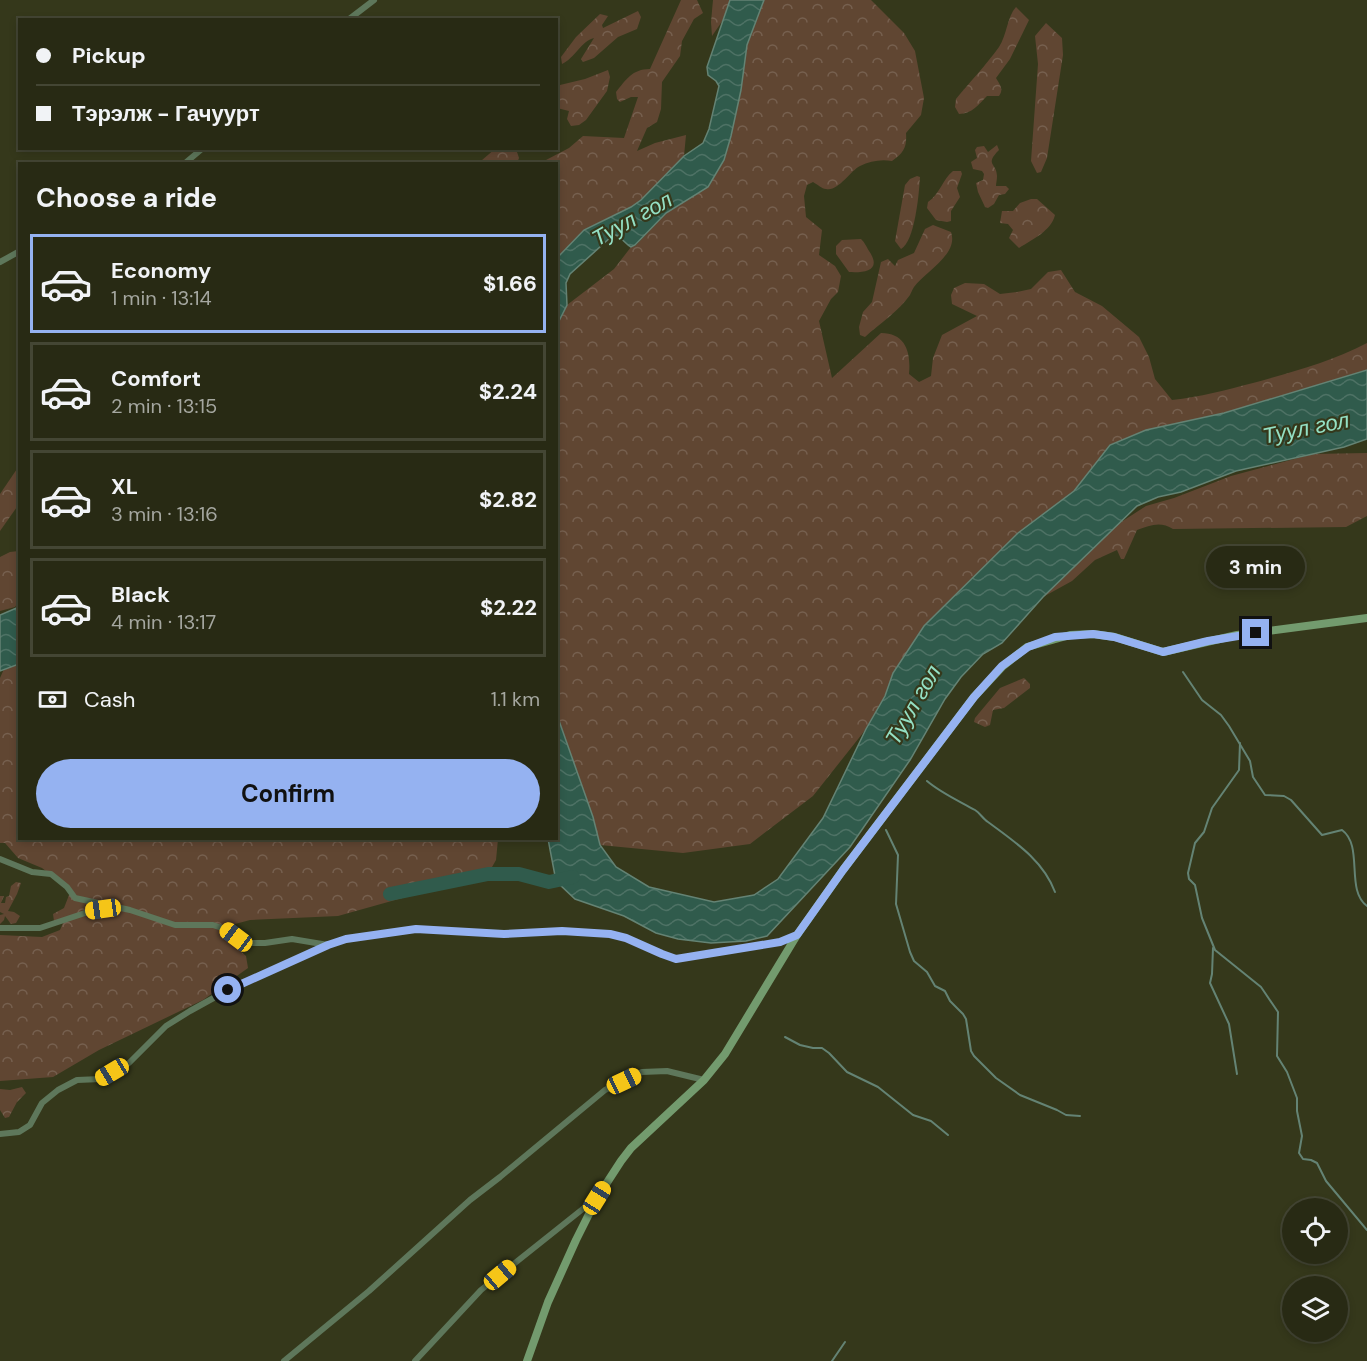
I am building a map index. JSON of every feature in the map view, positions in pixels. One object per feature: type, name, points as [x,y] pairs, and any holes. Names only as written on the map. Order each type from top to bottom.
[{"type":"main road","points":[[527,1361],[548,1302],[597,1198],[631,1148],[704,1080],[724,1054],[797,935],[843,870],[974,697],[1002,666],[1028,647],[1055,637],[1093,634],[1114,637],[1163,652],[1237,635],[1367,618]]},
{"type":"street","points":[[351,18],[374,0]]},
{"type":"street","points":[[186,162],[200,150]]},
{"type":"street","points":[[0,262],[18,252]]},
{"type":"street","points":[[0,859],[32,872],[51,874],[67,887],[75,898],[116,907],[175,925],[213,925],[225,928],[247,944],[292,939],[328,945]]},
{"type":"street","points":[[0,928],[40,928],[91,911],[116,907]]},
{"type":"street","points":[[0,1134],[19,1132],[30,1125],[42,1103],[58,1090],[77,1080],[101,1079],[129,1063],[166,1026],[228,990],[328,945],[356,938],[416,929],[504,934],[562,931],[610,934],[626,938],[676,959],[780,942],[797,935]]},
{"type":"street","points":[[284,1361],[369,1291],[470,1200],[605,1090],[642,1072],[667,1071],[704,1080]]},
{"type":"street","points":[[415,1361],[481,1290],[597,1198]]},
{"type":"green space","points":[[681,0],[697,0],[703,13],[694,19],[682,41],[680,56],[662,82],[661,109],[657,122],[647,128],[637,151],[655,143],[686,135],[684,156],[641,200],[584,230],[558,257],[558,162],[546,162],[546,160],[569,148],[583,136],[624,138],[638,97],[631,97],[620,102],[616,92],[634,73],[650,69]]},
{"type":"green space","points":[[713,0],[730,0],[723,20],[712,36],[711,22]]},
{"type":"green space","points":[[764,0],[871,0],[904,33],[915,51],[924,98],[921,115],[906,133],[906,142],[902,152],[892,161],[876,161],[860,166],[830,189],[813,182],[807,185],[804,196],[806,217],[822,230],[819,255],[835,266],[841,276],[838,292],[831,299],[819,321],[832,378],[881,333],[896,336],[901,340],[908,352],[909,374],[919,382],[931,376],[933,358],[942,335],[977,316],[952,304],[951,295],[954,288],[965,283],[984,284],[1000,294],[1017,292],[1031,289],[1048,272],[1061,270],[1075,292],[1102,306],[1139,337],[1149,357],[1155,379],[1172,400],[1213,393],[1282,375],[1325,361],[1367,343],[1367,370],[1224,413],[1146,430],[1075,491],[1018,533],[924,626],[894,673],[885,696],[866,729],[813,796],[750,844],[683,853],[600,845],[593,817],[558,718],[558,321],[567,305],[614,269],[631,247],[636,245],[666,213],[708,187],[724,160],[731,136],[741,90],[747,45]]},
{"type":"green space","points":[[1016,7],[1029,20],[1010,59],[996,78],[1001,87],[999,96],[987,96],[971,110],[959,114],[955,107],[956,99],[999,47]]},
{"type":"green space","points":[[638,11],[641,17],[637,29],[618,37],[594,58],[583,62],[581,59],[594,38],[589,40],[562,64],[561,57],[576,37],[600,14],[608,16],[602,25],[603,28]]},
{"type":"green space","points":[[1046,23],[1062,38],[1063,55],[1047,158],[1041,172],[1037,173],[1031,161],[1038,64],[1035,36]]},
{"type":"green space","points":[[608,70],[610,77],[607,91],[586,120],[579,125],[571,126],[567,119],[569,111],[558,108],[558,89],[560,85]]},
{"type":"green space","points":[[997,145],[999,150],[992,159],[997,177],[996,186],[1006,186],[1009,189],[1005,194],[999,195],[994,204],[988,208],[985,207],[976,183],[983,180],[984,174],[982,171],[973,169],[971,162],[977,158],[975,150],[977,147],[984,146],[988,152]]},
{"type":"green space","points":[[494,150],[516,150],[519,158],[517,162],[481,161]]},
{"type":"green space","points":[[953,171],[961,171],[962,174],[957,188],[960,197],[951,211],[951,221],[936,220],[927,208],[928,202]]},
{"type":"green space","points":[[917,176],[920,177],[919,194],[913,227],[910,237],[901,249],[895,241],[905,185]]},
{"type":"green space","points":[[1037,199],[1055,215],[1046,230],[1019,248],[1009,238],[1013,230],[1008,224],[1000,223],[1002,211],[1013,211],[1020,203]]},
{"type":"green space","points":[[933,225],[951,232],[952,240],[946,255],[919,281],[906,301],[895,312],[865,337],[860,335],[859,327],[863,312],[872,302],[881,262],[888,259],[895,266],[898,260],[914,253],[925,229]]},
{"type":"green space","points":[[861,239],[873,257],[873,266],[866,271],[849,272],[836,254],[836,246],[842,240]]},
{"type":"green space","points":[[1367,453],[1367,516],[1346,527],[1173,529],[1160,524],[1151,525],[1137,530],[1124,559],[1121,559],[1117,550],[1095,560],[1072,581],[1043,597],[1115,526],[1146,506],[1231,476],[1313,454]]},
{"type":"green space","points":[[18,467],[18,505],[0,531],[0,494]]},
{"type":"green space","points":[[18,551],[18,602],[15,607],[0,611],[0,557]]},
{"type":"green space","points":[[18,664],[18,840],[498,840],[496,860],[488,874],[338,916],[250,920],[235,924],[226,938],[246,956],[248,968],[203,1000],[99,1050],[53,1077],[0,1081],[0,935],[42,937],[60,930],[63,923],[54,921],[53,914],[64,908],[71,890],[42,868],[18,858],[5,843],[0,843],[0,678],[4,669]]},
{"type":"green space","points":[[1024,678],[1030,684],[1030,688],[1004,708],[993,710],[990,725],[985,727],[974,722],[1000,688]]},
{"type":"green space","points":[[16,882],[21,883],[8,911],[20,916],[16,923],[11,924],[5,916],[0,924],[0,915],[4,914],[0,912],[0,896],[4,896],[1,903],[5,903],[11,886]]},
{"type":"green space","points":[[22,1087],[26,1093],[17,1102],[9,1117],[5,1118],[0,1110],[0,1089],[10,1090]]},
{"type":"water","name":"Туул гол","points":[[730,0],[764,0],[747,45],[741,90],[724,160],[708,187],[666,213],[635,245],[631,247],[615,235],[570,274],[566,283],[567,305],[558,323],[558,257],[584,230],[641,200],[684,156],[703,143],[709,129],[719,86],[708,75],[707,67]]},
{"type":"water","name":"Туул гол","points":[[1367,370],[1367,439],[1344,447],[1236,471],[1137,506],[1043,597],[1002,643],[983,654],[961,677],[945,699],[910,760],[850,847],[767,936],[746,941],[711,943],[678,939],[656,933],[624,916],[575,899],[556,881],[548,840],[558,840],[558,718],[593,817],[600,845],[616,867],[649,887],[714,902],[754,895],[778,879],[823,818],[866,729],[885,696],[893,673],[924,626],[1018,533],[1074,491],[1110,445],[1146,430],[1224,413]]},
{"type":"water","points":[[18,607],[18,664],[0,671],[0,615]]},
{"type":"waterway","points":[[1183,672],[1202,700],[1221,715],[1229,726],[1250,761],[1253,777],[1265,795],[1284,796],[1291,800],[1322,835],[1342,830],[1348,837],[1354,857],[1357,890],[1367,906]]},
{"type":"waterway","points":[[1240,743],[1239,770],[1212,808],[1204,832],[1195,843],[1188,873],[1189,879],[1195,885],[1202,918],[1215,950],[1261,987],[1278,1012],[1277,1056],[1287,1072],[1297,1098],[1302,1136],[1299,1153],[1303,1159],[1317,1163],[1326,1181],[1367,1230]]},
{"type":"waterway","points":[[927,781],[975,810],[986,821],[1018,844],[1043,870],[1055,892]]},
{"type":"waterway","points":[[886,830],[898,855],[896,904],[910,952],[914,961],[927,972],[935,986],[945,991],[950,1001],[963,1014],[974,1056],[996,1078],[1020,1095],[1066,1115],[1080,1116]]},
{"type":"waterway","points":[[390,894],[488,874],[519,874],[549,882],[573,877]]},
{"type":"waterway","points":[[1213,948],[1210,983],[1229,1024],[1237,1074]]},
{"type":"waterway","points":[[785,1037],[800,1045],[822,1048],[847,1072],[878,1087],[913,1115],[931,1121],[948,1135]]},
{"type":"waterway","points":[[832,1361],[845,1342]]},
{"type":"route","points":[[228,990],[274,968],[346,939],[416,929],[504,934],[529,931],[610,934],[626,938],[676,959],[780,942],[797,935],[843,870],[974,697],[1016,654],[1037,643],[1070,635],[1093,634],[1114,637],[1163,652],[1237,635],[1256,633]]}]
